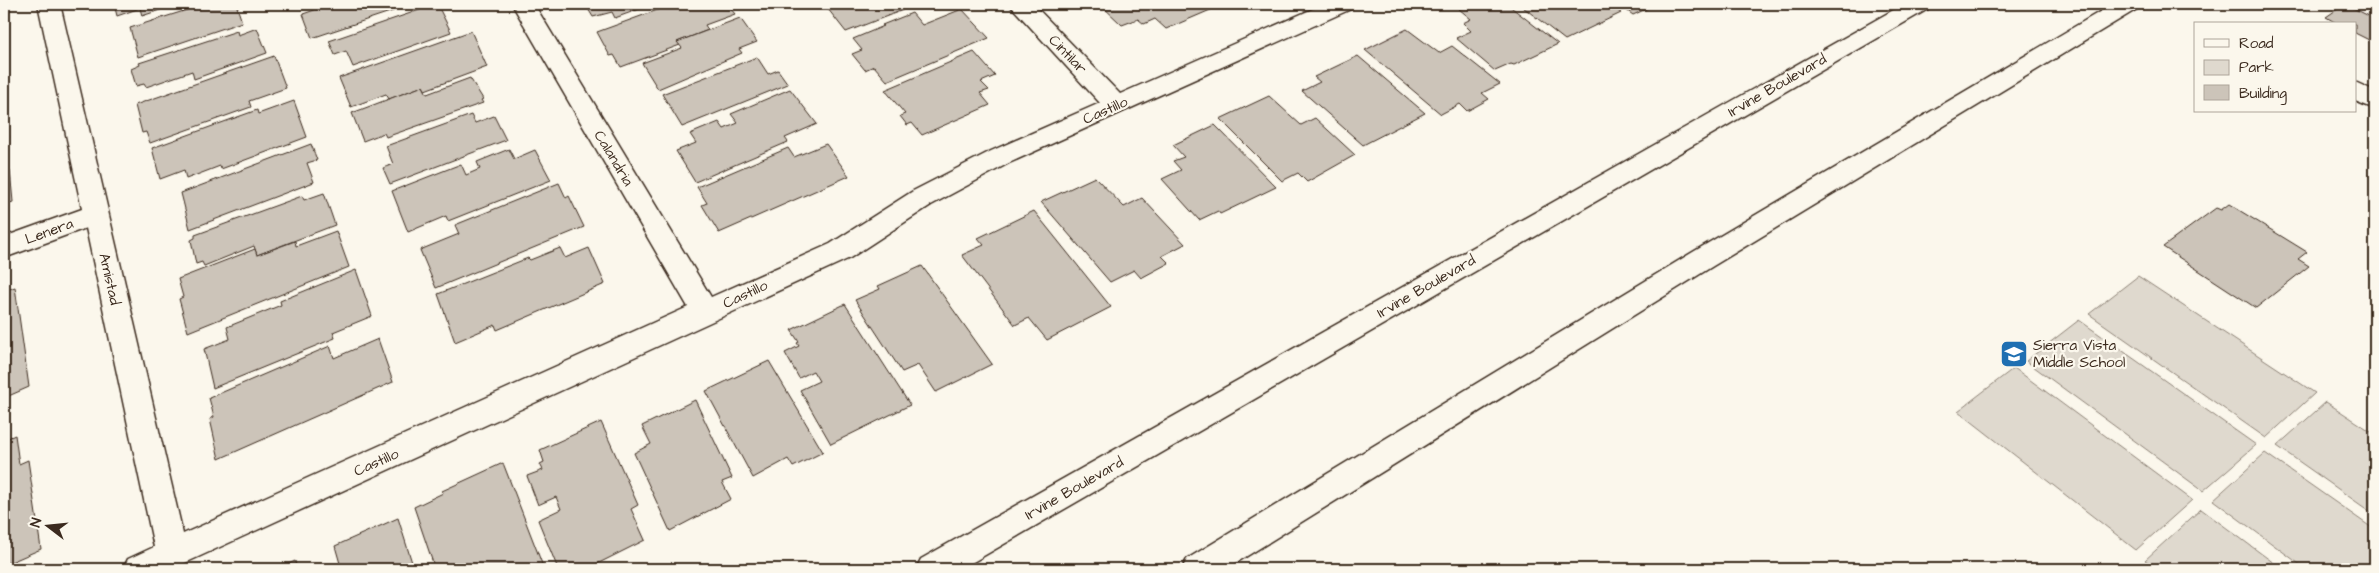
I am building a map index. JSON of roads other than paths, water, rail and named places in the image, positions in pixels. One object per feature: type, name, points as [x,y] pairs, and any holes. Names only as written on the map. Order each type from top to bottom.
[{"type":"street","name":"Amistad","points":[[49,4],[172,554]]},
{"type":"street","name":"Calandria","points":[[523,4],[706,313]]},
{"type":"street","name":"Cintilar","points":[[1020,4],[1116,105]]},
{"type":"street","name":"Castillo","points":[[139,569],[840,251],[922,198],[1000,157],[1343,4]]},
{"type":"street","name":"Irvine Boulevard","points":[[932,569],[1920,4]]},
{"type":"street","points":[[1198,569],[1712,254],[2128,4]]},
{"type":"street","points":[[2356,91],[2375,101]]},
{"type":"street","name":"Lenera","points":[[4,248],[95,214]]},
{"type":"place","name":"Sierra Vista Middle School","points":[[2014,354]]}]
